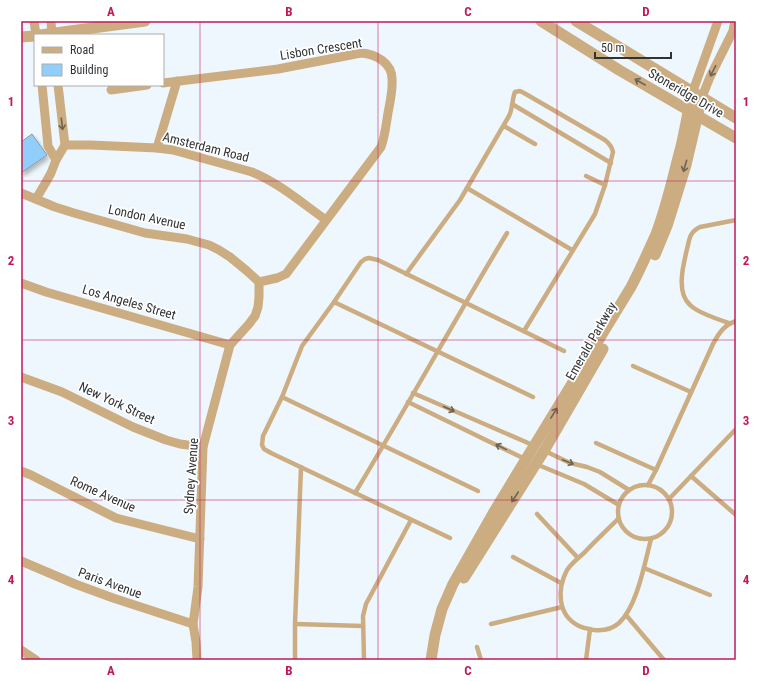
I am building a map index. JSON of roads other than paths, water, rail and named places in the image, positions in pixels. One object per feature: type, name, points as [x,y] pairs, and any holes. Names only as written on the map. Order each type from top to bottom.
[{"type":"street","points":[[34,21],[35,34]]},
{"type":"street","points":[[51,21],[52,34],[145,21]]},
{"type":"street","name":"Stoneridge Drive","points":[[541,21],[620,70],[736,138]]},
{"type":"street","name":"Stoneridge Drive","points":[[576,21],[736,118]]},
{"type":"street","name":"Emerald Parkway","points":[[431,660],[435,635],[448,593],[483,530],[616,314],[646,257],[659,225],[718,21]]},
{"type":"street","name":"Emerald Parkway","points":[[697,94],[710,77],[733,31],[735,21]]},
{"type":"street","points":[[21,37],[34,35]]},
{"type":"street","name":"Lisbon Crescent","points":[[164,83],[278,69],[362,53],[376,56],[382,60],[391,71],[393,78],[390,104],[381,147],[286,274],[277,278],[259,282]]},
{"type":"street","points":[[157,148],[177,81]]},
{"type":"street","points":[[42,86],[48,146],[56,160]]},
{"type":"street","points":[[36,199],[65,145],[58,86]]},
{"type":"street","points":[[111,90],[139,86]]},
{"type":"street","name":"Emerald Parkway","points":[[438,660],[440,636],[453,597],[544,451],[637,289],[664,235],[686,165],[692,112]]},
{"type":"street","name":"Amsterdam Road","points":[[65,145],[157,148],[184,153],[252,172],[277,185],[326,220]]},
{"type":"street","name":"London Avenue","points":[[21,192],[65,211],[150,234],[187,239],[209,245],[230,257],[259,282]]},
{"type":"street","name":"Sydney Avenue","points":[[197,660],[193,624],[198,587],[203,447],[230,345],[249,324],[254,316],[258,307],[259,282]]},
{"type":"street","name":"Los Angeles Street","points":[[21,284],[230,345]]},
{"type":"street","name":"New York Street","points":[[21,377],[62,392],[133,427],[166,440],[180,444],[203,447]]},
{"type":"street","name":"Rome Avenue","points":[[21,472],[37,478],[116,518],[200,538]]},
{"type":"street","name":"Paris Avenue","points":[[21,561],[113,598],[193,624]]},
{"type":"street","points":[[21,650],[36,660]]},
{"type":"lane","points":[[406,274],[460,200],[504,126],[511,112],[515,92],[520,91],[605,140],[610,144],[613,152],[605,185],[595,214],[524,331]]},
{"type":"lane","points":[[512,104],[611,163]]},
{"type":"lane","points":[[504,126],[535,144]]},
{"type":"lane","points":[[586,176],[605,185]]},
{"type":"lane","points":[[467,188],[572,250]]},
{"type":"lane","points":[[729,323],[706,315],[691,306],[686,300],[682,291],[682,272],[690,235],[695,230],[700,227],[736,220]]},
{"type":"lane","points":[[355,493],[465,303],[507,234]]},
{"type":"lane","points":[[450,538],[264,449],[262,445],[263,436],[282,397],[302,346],[361,262],[365,259],[373,258],[564,351]]},
{"type":"lane","points":[[334,302],[533,397]]},
{"type":"lane","points":[[648,485],[713,344],[720,332],[729,323],[736,321]]},
{"type":"lane","points":[[633,366],[691,392]]},
{"type":"lane","points":[[414,393],[570,463],[600,472],[629,490]]},
{"type":"lane","points":[[282,397],[478,491]]},
{"type":"lane","points":[[408,402],[536,464],[584,484],[619,505]]},
{"type":"lane","points":[[669,499],[736,429]]},
{"type":"lane","points":[[596,443],[656,470]]},
{"type":"lane","points":[[295,660],[301,467]]},
{"type":"lane","points":[[691,476],[736,515]]},
{"type":"lane","points":[[637,486],[654,486],[662,490],[669,499],[672,505],[673,513],[671,522],[667,529],[660,535],[652,539],[642,539],[633,537],[625,531],[620,523],[618,514],[619,505],[623,496],[629,490],[637,486]]},
{"type":"lane","points":[[537,514],[578,558]]},
{"type":"lane","points":[[619,518],[568,569],[561,583],[560,593],[562,607],[572,622],[579,627],[602,631],[610,630],[619,624],[626,615],[636,593],[652,539]]},
{"type":"lane","points":[[364,660],[363,616],[366,604],[411,520]]},
{"type":"lane","points":[[514,557],[561,583]]},
{"type":"lane","points":[[644,568],[710,595]]},
{"type":"lane","points":[[491,624],[562,607]]},
{"type":"lane","points":[[626,615],[664,660]]},
{"type":"lane","points":[[295,624],[363,626]]},
{"type":"lane","points":[[586,660],[590,629]]},
{"type":"lane","points":[[477,647],[481,660]]}]
